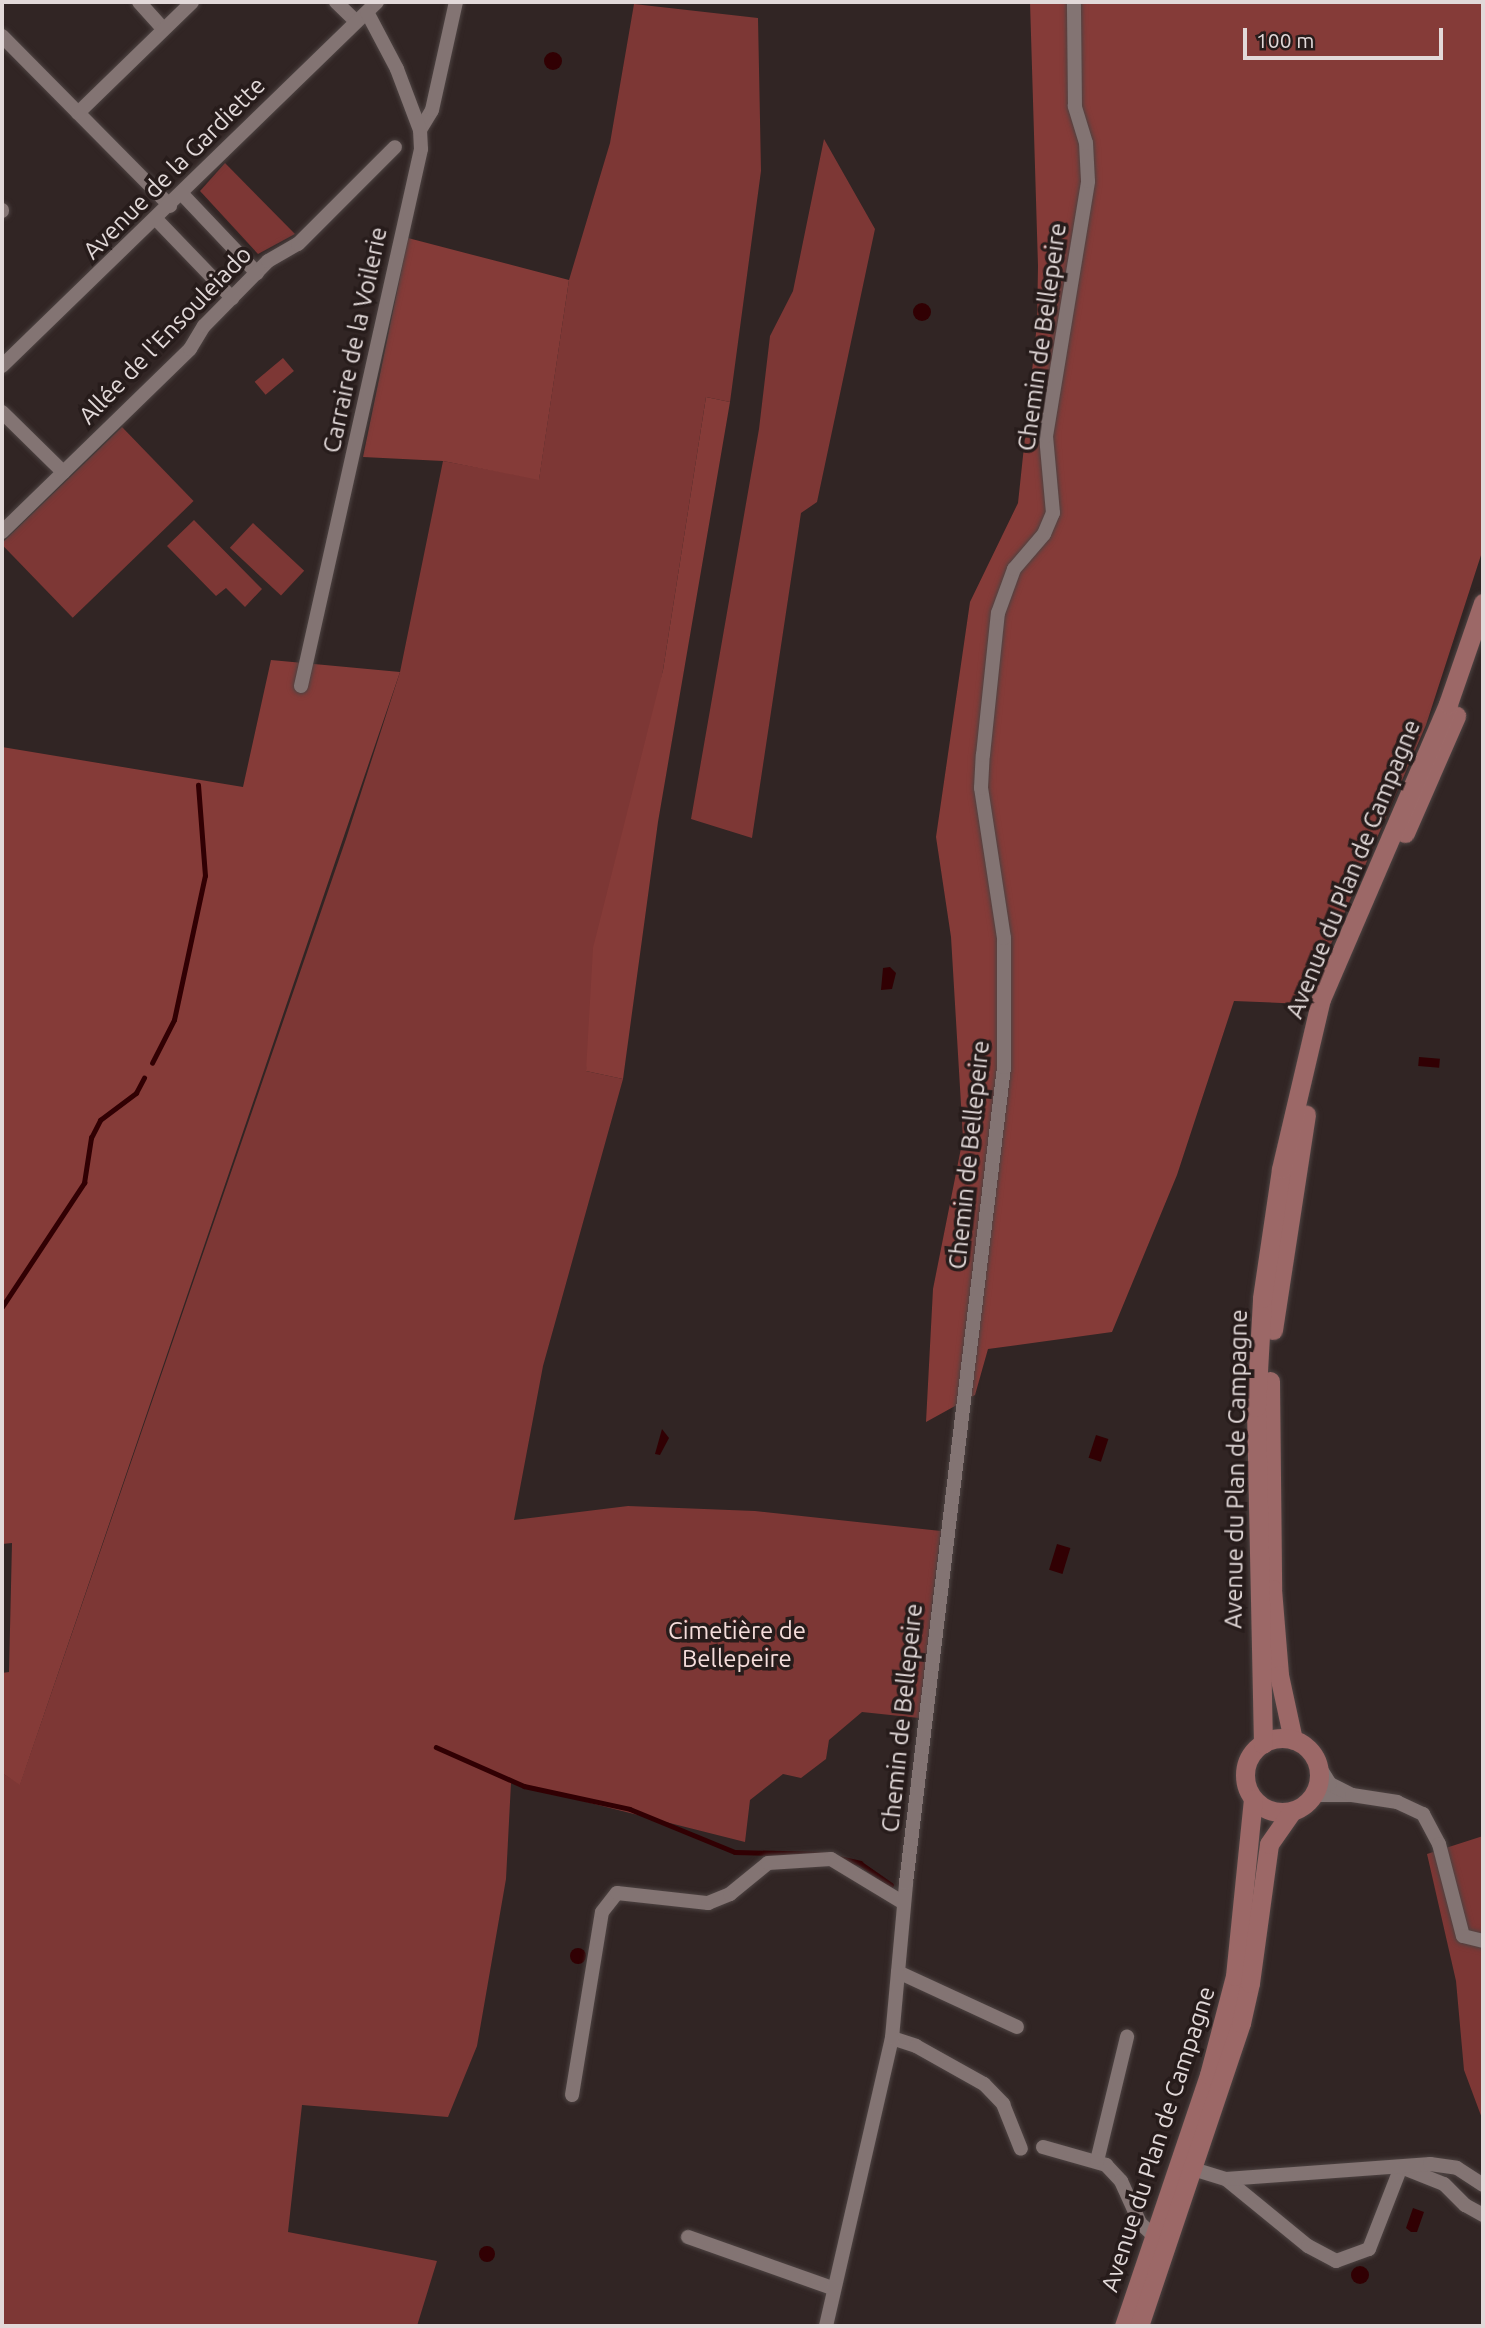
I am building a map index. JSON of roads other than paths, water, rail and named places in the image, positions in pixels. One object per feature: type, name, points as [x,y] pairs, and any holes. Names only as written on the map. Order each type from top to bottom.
[{"type":"main road","name":"Avenue du Plan de Campagne","points":[[1263,1744],[1256,1418],[1262,1298],[1281,1169],[1302,1069],[1321,999],[1448,704],[1483,603]]},
{"type":"main road","name":"Avenue du Plan de Campagne","points":[[1293,1740],[1279,1675],[1272,1589],[1269,1393],[1273,1323],[1294,1177],[1331,1011],[1483,643]]},
{"type":"main road","points":[[1293,1740],[1304,1745],[1317,1763],[1313,1795],[1292,1811],[1272,1811],[1253,1799],[1247,1788],[1247,1763],[1263,1744],[1293,1740]]},
{"type":"main road","name":"Avenue du Plan de Campagne","points":[[1124,2326],[1209,2075],[1235,1976],[1253,1799]]},
{"type":"main road","name":"Avenue du Plan de Campagne","points":[[1139,2326],[1227,2071],[1250,1983],[1269,1844],[1292,1811]]},
{"type":"street","points":[[139,2],[163,29]]},
{"type":"street","points":[[78,113],[192,2]]},
{"type":"street","name":"Carraire de la Voilerie","points":[[301,686],[421,149],[420,130],[397,69],[367,12],[336,2]]},
{"type":"street","points":[[420,130],[432,110],[456,2]]},
{"type":"street","name":"Chemin de Bellepeire","points":[[826,2326],[832,2288],[873,2133],[892,2038],[904,1903],[1004,1067],[1004,938],[981,788],[996,626],[1014,569],[1044,534],[1053,513],[1046,436],[1088,181],[1086,143],[1075,106],[1074,2]]},
{"type":"street","name":"Avenue de la Gardiette","points":[[2,366],[170,206],[367,12]]},
{"type":"street","points":[[2,36],[170,206]]},
{"type":"street","name":"Allée de l'Ensouleiado","points":[[2,532],[178,359],[257,273],[277,254],[298,244],[395,147]]},
{"type":"street","points":[[182,194],[257,273]]},
{"type":"street","points":[[156,219],[232,298]]},
{"type":"street","points":[[2,412],[63,472]]},
{"type":"street","points":[[1317,1763],[1330,1784],[1352,1795]]},
{"type":"street","points":[[1313,1795],[1352,1795],[1397,1802],[1423,1814],[1439,1844],[1463,1936],[1483,1941]]},
{"type":"street","points":[[572,2095],[602,1912],[611,1896],[631,1892],[708,1903],[730,1894],[768,1863],[831,1860],[904,1903]]},
{"type":"street","points":[[898,1972],[1017,2027]]},
{"type":"street","points":[[1097,2161],[1127,2037]]},
{"type":"street","points":[[892,2038],[916,2046],[984,2084],[1003,2104],[1021,2149]]},
{"type":"street","points":[[1043,2147],[1097,2161],[1117,2174],[1140,2223],[1156,2238]]},
{"type":"street","points":[[1193,2169],[1226,2179],[1430,2164],[1457,2168],[1483,2185]]},
{"type":"street","points":[[1226,2179],[1308,2246],[1336,2261],[1369,2249],[1401,2167]]},
{"type":"street","points":[[1401,2167],[1444,2184],[1465,2205],[1483,2215]]},
{"type":"street","points":[[688,2237],[832,2288]]},
{"type":"waterway","points":[[152,1063],[174,1020],[205,876],[198,785]]},
{"type":"waterway","points":[[2,1307],[84,1183],[91,1138],[100,1120],[136,1093],[144,1078]]},
{"type":"waterway","points":[[436,1747],[524,1786],[630,1809],[735,1852],[824,1854]]},
{"type":"waterway","points":[[839,1858],[860,1863],[891,1885]]},
{"type":"park label","name":"Cimetière de Bellepeire","points":[[737,1645]]}]
